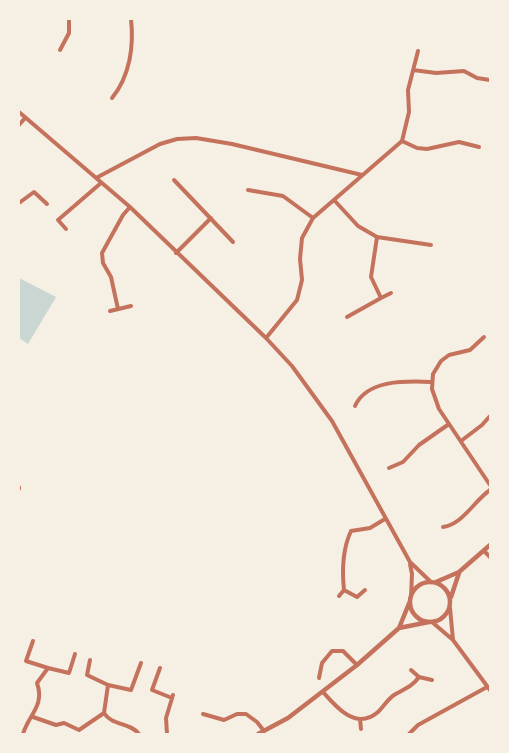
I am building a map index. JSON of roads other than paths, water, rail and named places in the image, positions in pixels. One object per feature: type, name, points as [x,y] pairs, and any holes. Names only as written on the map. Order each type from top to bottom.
[{"type":"street","points":[[60,50],[69,33],[69,19]]},
{"type":"street","points":[[112,98],[118,90],[131,58],[131,19]]},
{"type":"street","points":[[266,338],[288,314],[297,300],[302,280],[300,259],[302,238],[314,218],[402,141],[409,112],[408,90],[418,51]]},
{"type":"street","points":[[413,70],[436,73],[464,71],[477,78],[490,80]]},
{"type":"street","points":[[19,112],[130,207],[266,338],[305,382],[332,421],[410,562],[433,582],[444,586],[450,598]]},
{"type":"street","points":[[19,125],[25,118]]},
{"type":"street","points":[[96,178],[160,144],[177,139],[196,138],[232,144],[362,175]]},
{"type":"street","points":[[402,141],[417,148],[427,149],[459,142],[479,147]]},
{"type":"street","points":[[174,180],[233,242]]},
{"type":"street","points":[[66,229],[58,220],[101,183]]},
{"type":"street","points":[[248,190],[283,196],[314,218]]},
{"type":"street","points":[[19,203],[34,192],[47,204]]},
{"type":"street","points":[[334,200],[358,226],[376,237],[431,245]]},
{"type":"street","points":[[118,309],[111,277],[103,263],[102,254],[123,214],[130,207]]},
{"type":"street","points":[[176,253],[210,218]]},
{"type":"street","points":[[376,237],[371,277],[381,298]]},
{"type":"street","points":[[347,317],[391,293]]},
{"type":"street","points":[[110,311],[131,306]]},
{"type":"street","points":[[484,337],[470,350],[449,356],[441,361],[432,382],[434,400],[490,485]]},
{"type":"street","points":[[355,406],[358,399],[368,391],[386,384],[407,381],[432,382]]},
{"type":"street","points":[[461,441],[482,425],[490,416]]},
{"type":"street","points":[[388,468],[403,462],[419,445],[449,424]]},
{"type":"street","points":[[443,527],[450,526],[461,519],[478,498],[490,490]]},
{"type":"street","points":[[339,596],[344,590],[344,557],[351,530],[370,528],[385,519]]},
{"type":"street","points":[[258,734],[288,718],[323,692],[399,628],[418,586],[459,572],[490,545]]},
{"type":"street","points":[[484,551],[490,557]]},
{"type":"street","points":[[409,734],[423,722],[489,688],[453,640],[431,622],[415,615],[411,598],[412,574],[410,562]]},
{"type":"street","points":[[453,640],[450,598],[459,572]]},
{"type":"street","points":[[344,590],[357,597],[365,590]]},
{"type":"street","points":[[399,628],[443,618],[450,608]]},
{"type":"street","points":[[33,640],[26,661],[47,669],[69,673],[75,654]]},
{"type":"street","points":[[319,678],[322,663],[332,651],[331,645]]},
{"type":"street","points":[[332,651],[343,651],[357,665]]},
{"type":"street","points":[[90,660],[87,675],[108,685],[131,690],[141,662]]},
{"type":"street","points":[[160,668],[152,690],[172,697],[166,718],[167,734]]},
{"type":"street","points":[[23,734],[33,717],[41,693],[37,683],[47,669]]},
{"type":"street","points":[[411,670],[419,677],[432,680]]},
{"type":"street","points":[[323,692],[346,716],[360,719],[376,714],[393,696],[413,685],[419,677]]},
{"type":"street","points":[[33,717],[56,725],[64,723],[79,730],[104,713],[108,685]]},
{"type":"street","points":[[104,713],[111,721],[131,727],[139,734]]},
{"type":"street","points":[[203,714],[224,720],[238,714],[246,714],[257,722],[264,731]]},
{"type":"street","points":[[360,719],[361,729]]}]
